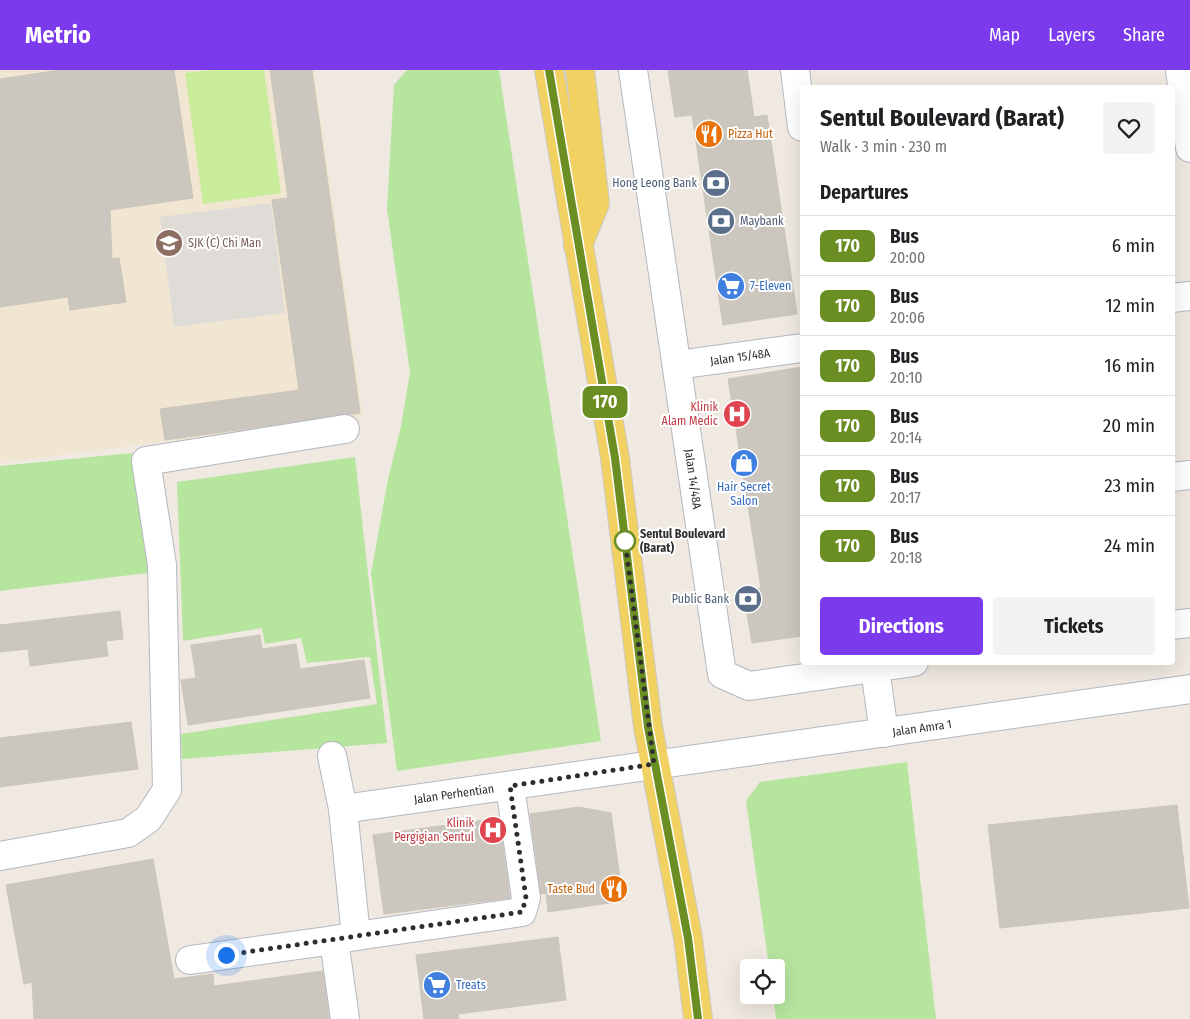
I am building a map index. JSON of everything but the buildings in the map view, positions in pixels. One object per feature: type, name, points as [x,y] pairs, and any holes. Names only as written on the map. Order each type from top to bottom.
[{"type":"main road","points":[[549,70],[615,458],[654,764],[688,938],[697,1017]]},
{"type":"main road","points":[[578,245],[595,203],[580,70]]},
{"type":"street","name":"Jalan 14/48A","points":[[633,70],[722,674],[748,686],[874,665]]},
{"type":"street","points":[[795,70],[800,111]]},
{"type":"street","points":[[1180,70],[1184,143]]},
{"type":"street","points":[[1175,298],[1190,296]]},
{"type":"street","name":"Jalan 15/48A","points":[[677,365],[800,348]]},
{"type":"street","points":[[0,856],[128,833],[148,819],[167,790],[162,565],[146,461],[345,429]]},
{"type":"street","points":[[1175,477],[1190,475]]},
{"type":"street","points":[[1175,624],[1190,622]]},
{"type":"street","points":[[874,665],[884,733]]},
{"type":"street","name":"Jalan Amra 1","points":[[654,764],[1190,689]]},
{"type":"street","points":[[332,756],[343,809],[345,1019]]},
{"type":"street","name":"Jalan Perhentian","points":[[343,809],[654,764]]},
{"type":"street","points":[[190,960],[522,912],[526,898],[510,786]]},
{"type":"shaded area","name":"SJK (C) Chi Man","points":[[0,70],[314,70],[363,416],[0,463]]},
{"type":"shaded area","points":[[271,203],[285,313],[174,327],[160,217]]},
{"type":"green space","points":[[212,70],[264,70],[281,193],[203,204],[185,73]]},
{"type":"green space","points":[[407,70],[499,70],[601,741],[397,771],[371,574],[410,373],[387,209],[394,85]]},
{"type":"green space","points":[[132,453],[155,572],[0,591],[0,466]]},
{"type":"green space","points":[[355,457],[387,743],[182,759],[181,734],[377,704],[370,657],[307,663],[301,638],[265,644],[262,628],[183,641],[177,482]]},
{"type":"green space","points":[[907,762],[936,1019],[776,1019],[774,1004],[785,1004],[785,959],[768,959],[746,801],[760,782]]},
{"type":"bus line","name":"170","points":[[549,70],[615,458],[648,727],[688,938],[698,1019]]},
{"type":"place","name":"Pizza Hut","points":[[709,134]]},
{"type":"place","name":"Hong Leong Bank","points":[[716,183]]},
{"type":"place","name":"Maybank","points":[[721,221]]},
{"type":"place","name":"SJK (C) Chi Man","points":[[169,243]]},
{"type":"place","name":"7-Eleven","points":[[731,286]]},
{"type":"place","name":"Klinik Alam Medic","points":[[737,414]]},
{"type":"place","name":"Hair Secret Salon","points":[[744,463]]},
{"type":"place","name":"Sentul Boulevard (Barat)","points":[[625,541]]},
{"type":"place","name":"Public Bank","points":[[748,599]]},
{"type":"place","name":"Klinik Pergigian Sentul","points":[[493,830]]},
{"type":"place","name":"Taste Bud","points":[[614,889]]},
{"type":"place","name":"Treats","points":[[437,985]]},
{"type":"route","points":[[226,955],[522,912],[526,898],[510,786],[654,764],[624,533],[625,541]]}]
